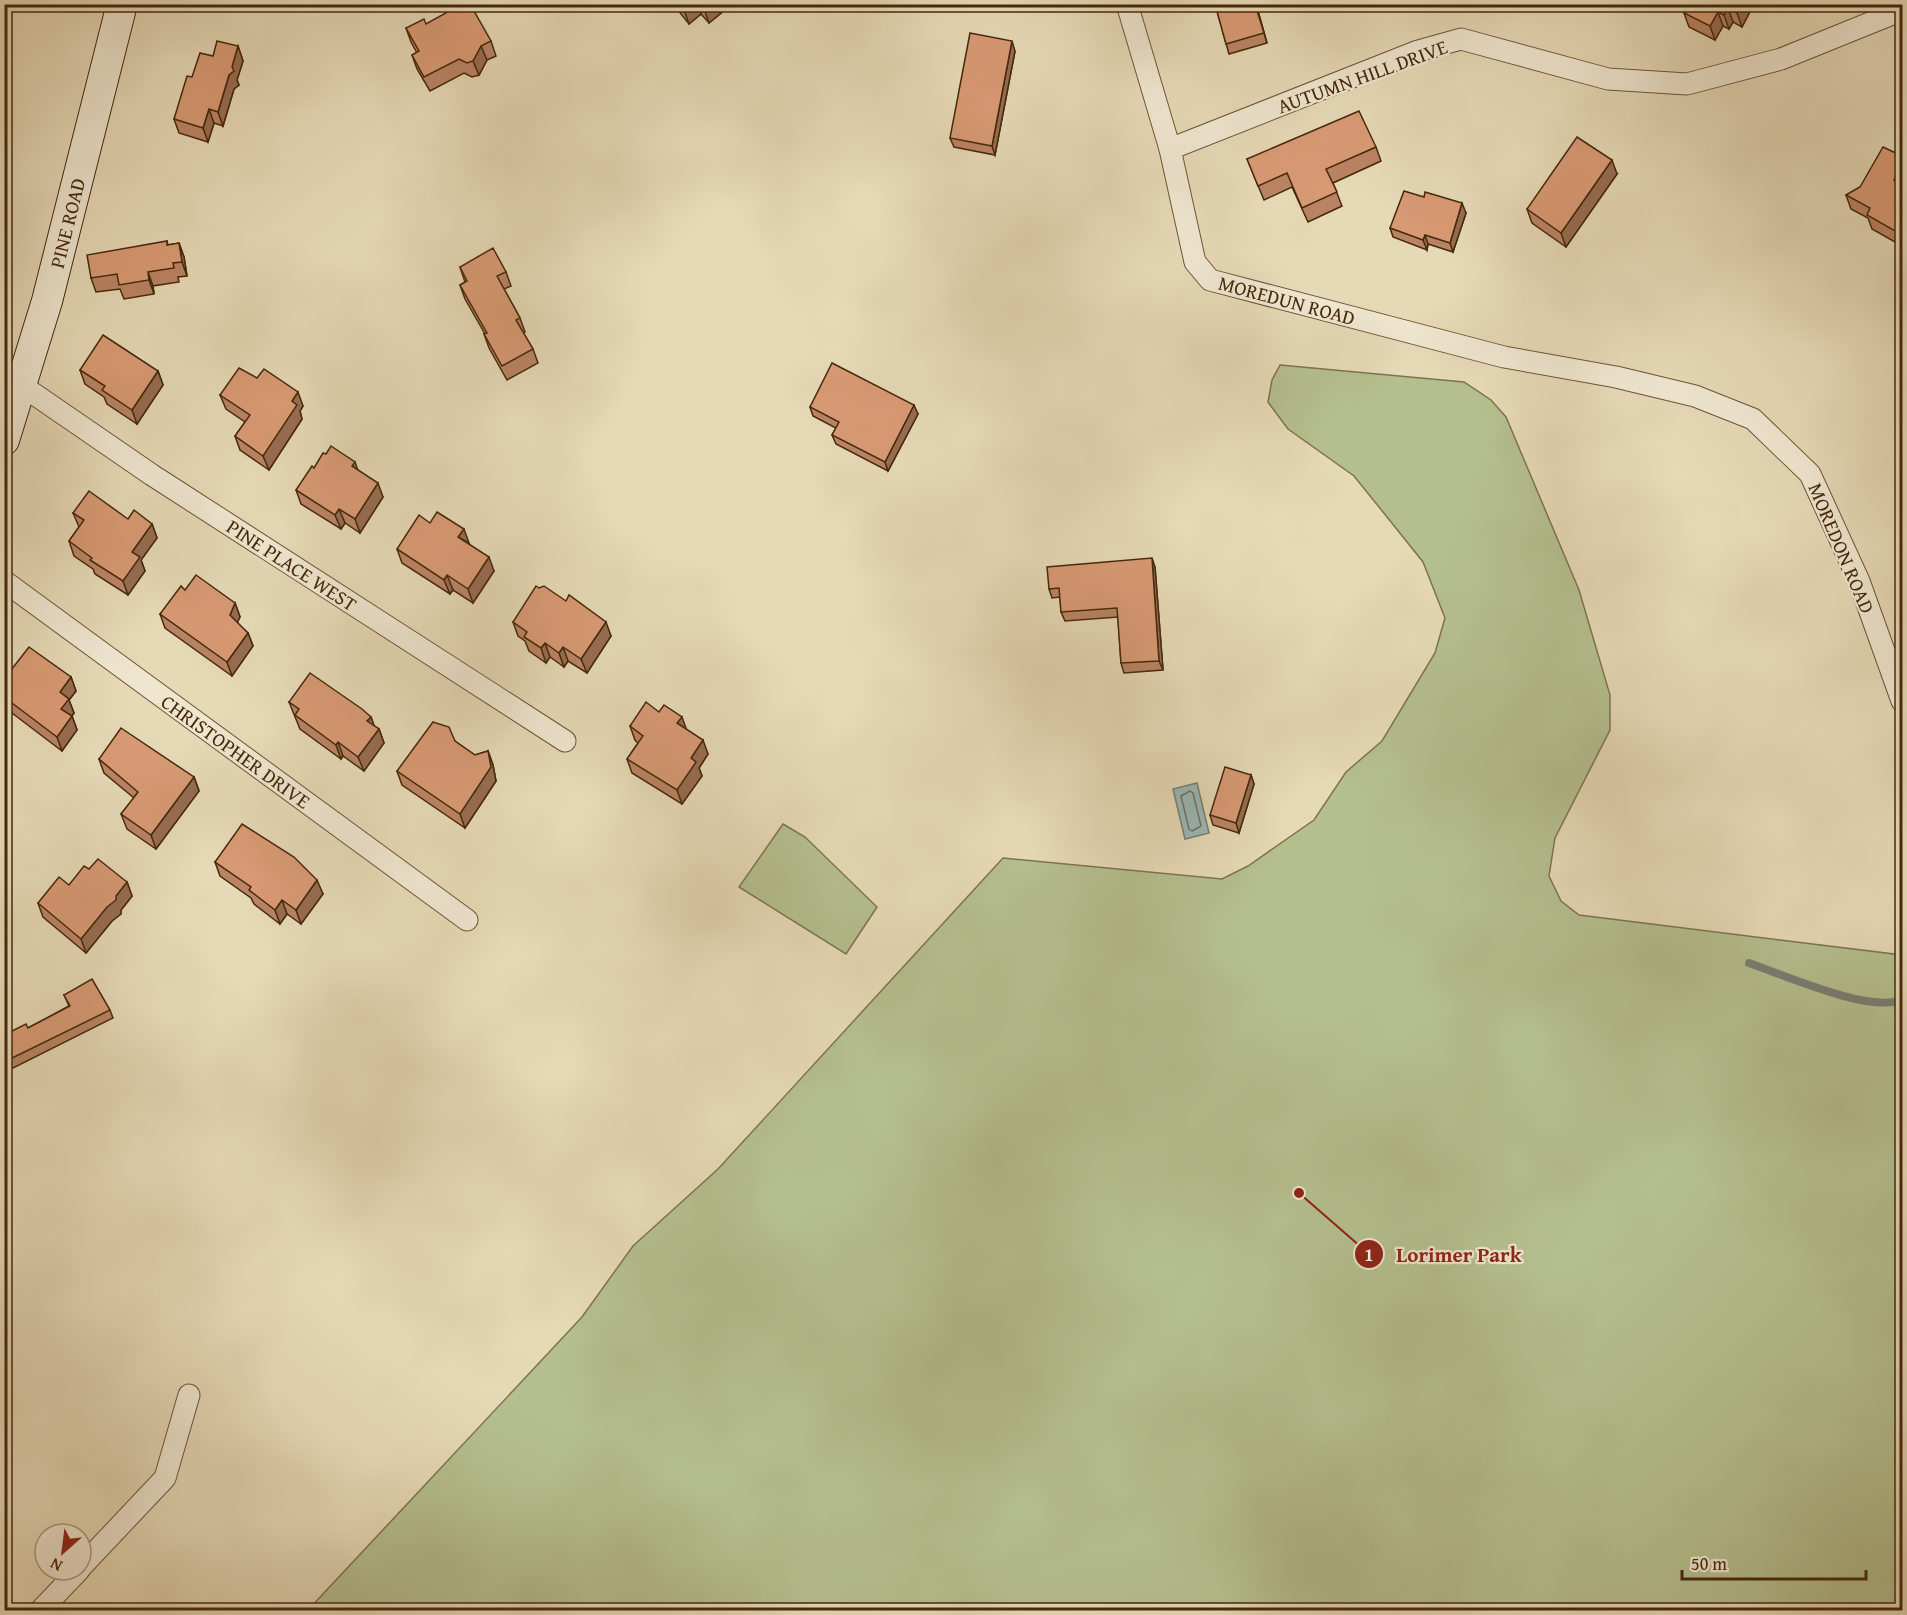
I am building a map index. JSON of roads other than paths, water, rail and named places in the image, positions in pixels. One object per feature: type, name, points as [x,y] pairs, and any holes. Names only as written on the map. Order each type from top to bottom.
[{"type":"street","name":"PINE ROAD","points":[[4,440],[47,301],[122,4]]},
{"type":"street","name":"MOREDUN ROAD","points":[[1127,4],[1170,149],[1195,262],[1210,280],[1504,357]]},
{"type":"street","name":"AUTUMN HILL DRIVE","points":[[1170,149],[1418,51],[1461,39],[1608,79],[1687,84],[1781,59],[1902,10]]},
{"type":"street","name":"MOREDON ROAD","points":[[1504,357],[1616,377],[1695,396],[1753,419],[1810,474],[1859,581],[1902,701]]},
{"type":"street","name":"PINE PLACE WEST","points":[[21,385],[152,475],[565,741]]},
{"type":"street","name":"CHRISTOPHER DRIVE","points":[[4,581],[467,920]]},
{"type":"street","points":[[93,1555],[165,1478],[189,1395]]},
{"type":"street","points":[[41,1611],[68,1582]]},
{"type":"water","points":[[1197,783],[1209,833],[1185,839],[1173,789]]},
{"type":"waterway","points":[[1749,963],[1850,998],[1871,1002],[1902,999]]},
{"type":"place","name":"Lorimer Park","points":[[1299,1193]]}]
